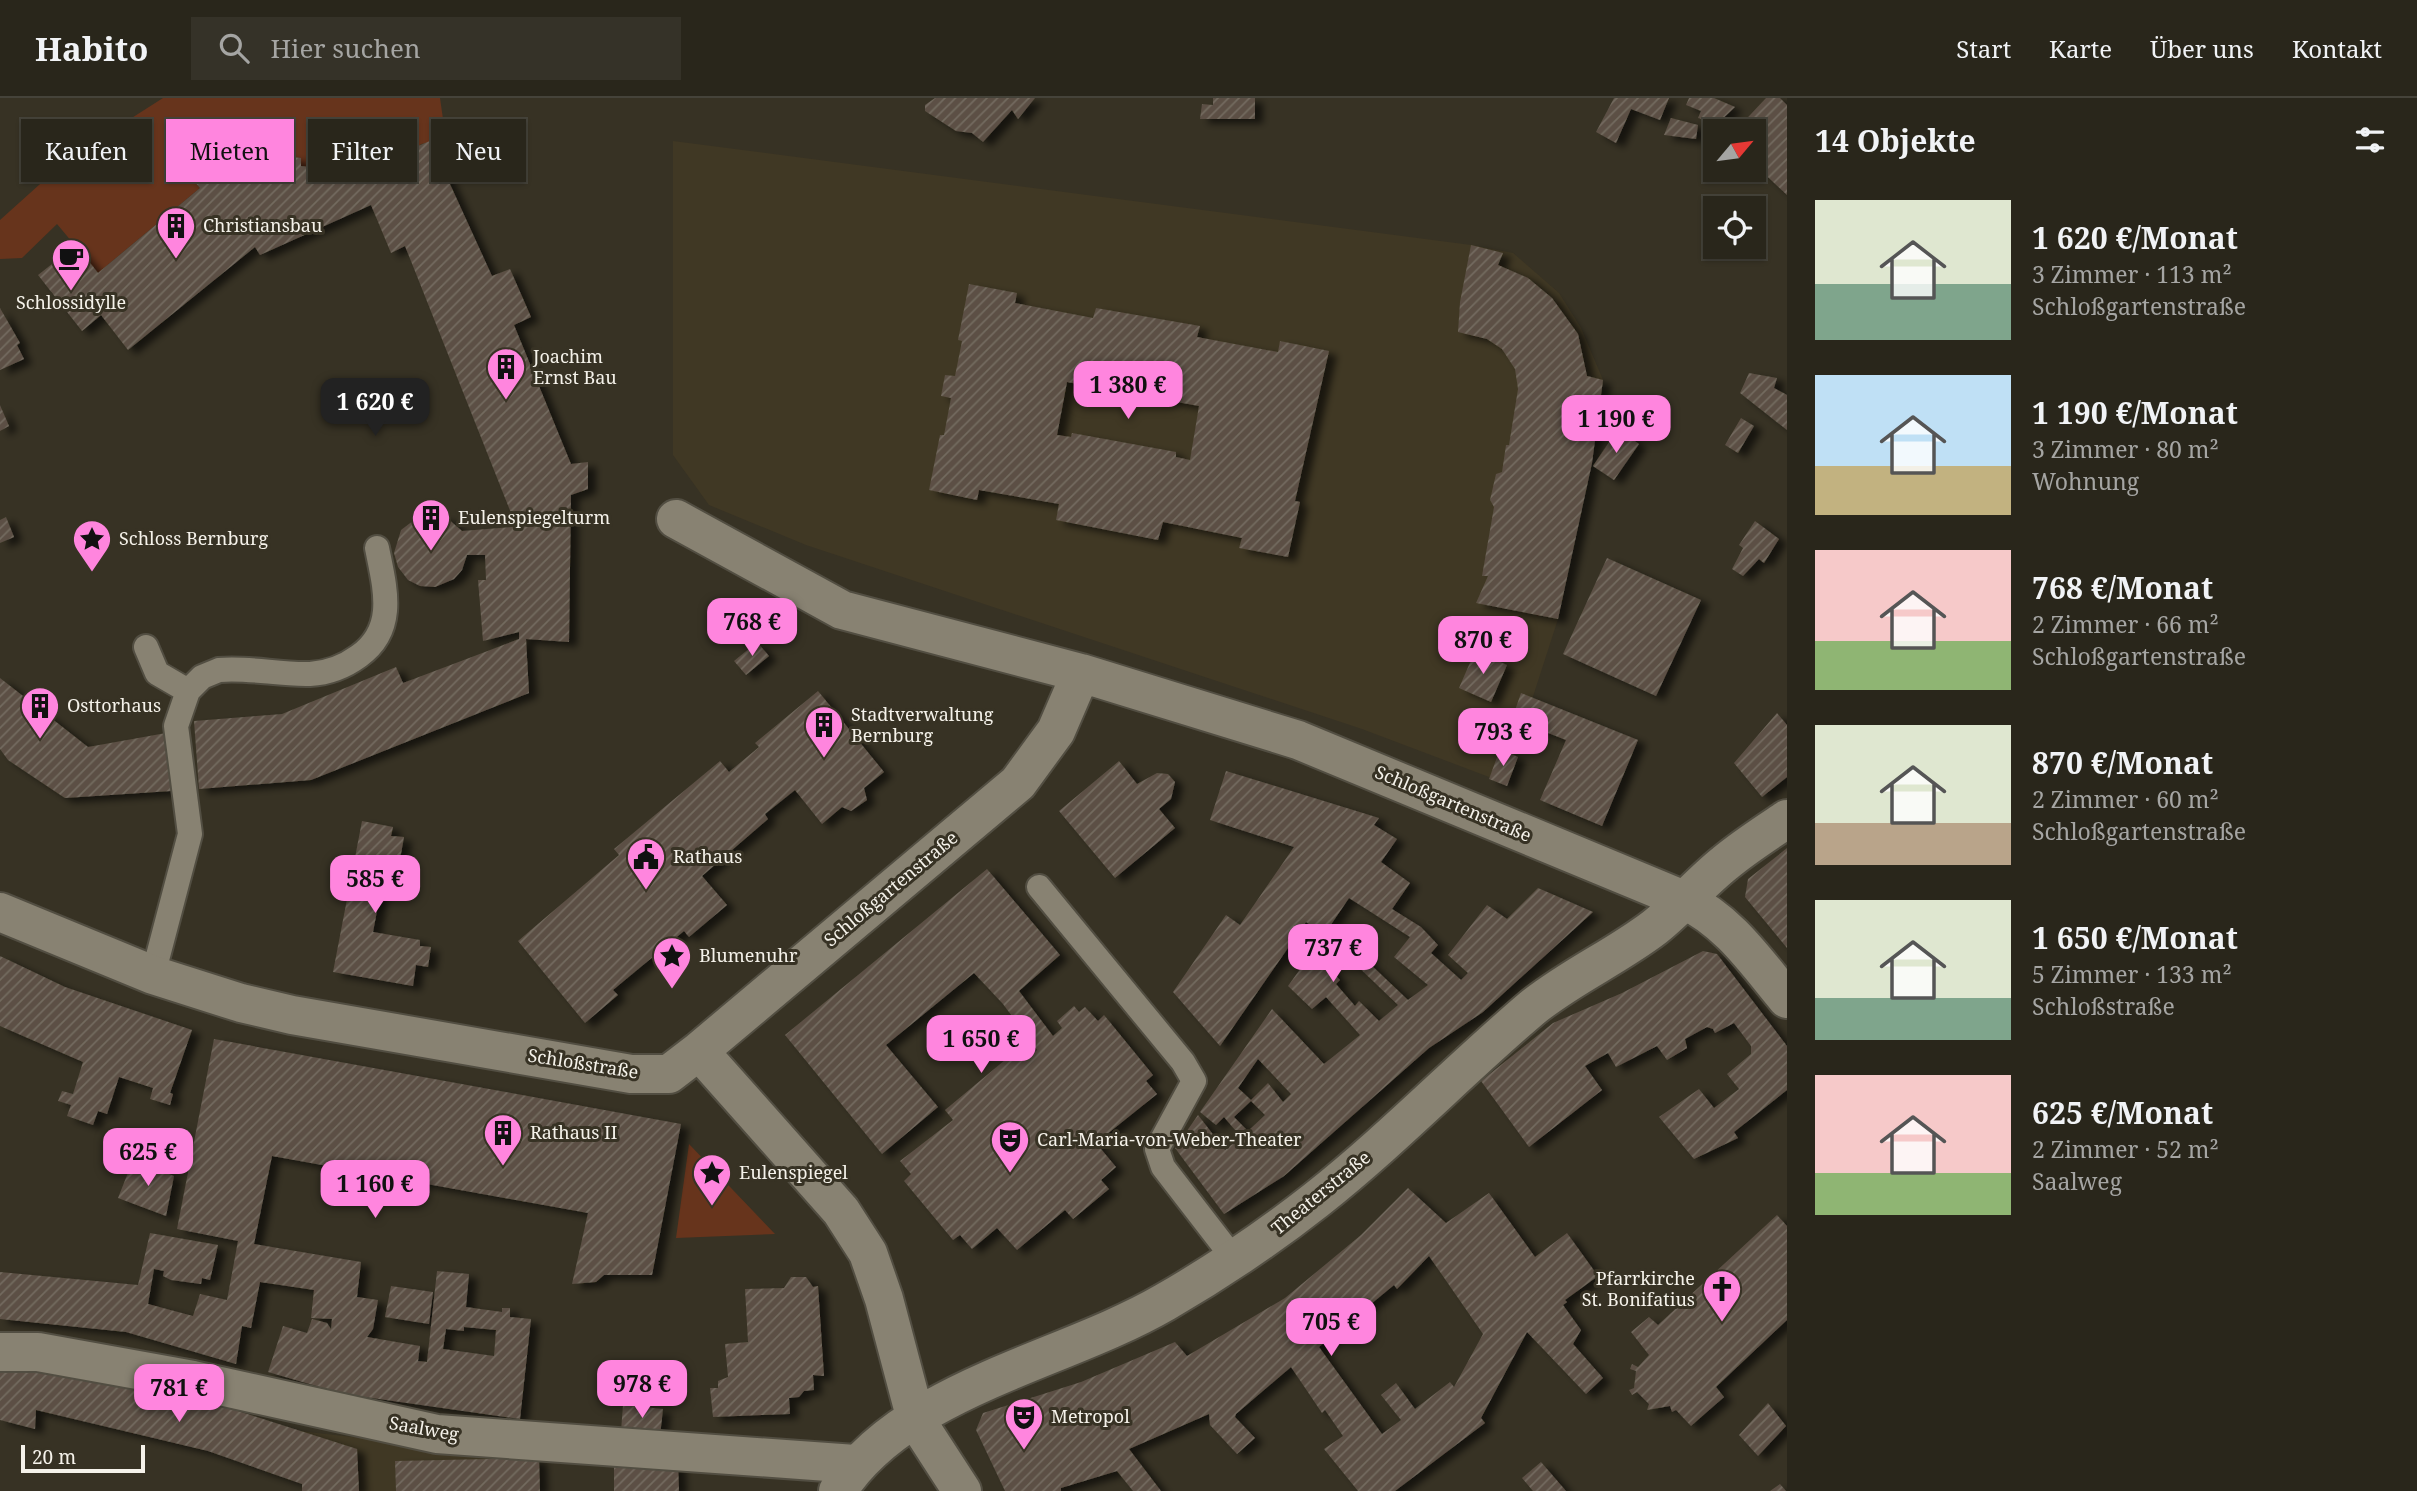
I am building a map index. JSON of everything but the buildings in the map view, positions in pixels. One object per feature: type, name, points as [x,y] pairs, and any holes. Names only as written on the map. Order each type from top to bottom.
[{"type":"street","name":"Schloßgartenstraße","points":[[676,519],[842,610],[1082,673],[1298,740],[1684,900],[1708,911],[1728,929],[1787,999]]},
{"type":"street","name":"Schloßgartenstraße","points":[[699,1051],[1018,783],[1056,731],[1082,673]]},
{"type":"street","name":"Theaterstraße","points":[[847,1478],[916,1420],[950,1398],[1133,1319],[1234,1259],[1316,1200],[1536,1005],[1655,927],[1724,863],[1787,819]]},
{"type":"street","name":"Schloßstraße","points":[[0,912],[153,975],[292,1015],[631,1074],[669,1074],[699,1051]]},
{"type":"street","points":[[699,1051],[841,1211],[868,1254],[884,1299],[916,1420],[962,1491]]},
{"type":"street","name":"Saalweg","points":[[0,1352],[38,1352],[192,1380],[437,1434],[847,1478]]},
{"type":"lane","points":[[153,975],[190,834],[176,726],[188,691],[202,677],[219,670],[327,673],[368,650],[378,638],[384,622],[387,598],[377,548]]},
{"type":"lane","points":[[146,647],[157,673],[188,691]]},
{"type":"lane","points":[[1039,887],[1183,1062],[1194,1081],[1157,1149],[1163,1167],[1234,1259]]},
{"type":"shaded area","points":[[163,98],[440,98],[443,119],[431,119],[431,142],[421,144],[417,149],[417,119],[308,119],[308,167],[301,166],[301,158],[294,157],[294,119],[166,119],[166,182],[195,182],[200,188],[98,273],[57,224],[22,258],[0,259],[0,220],[42,182],[152,182],[152,119],[130,119]]},
{"type":"shaded area","points":[[673,141],[1471,245],[1513,253],[1559,293],[1581,328],[1603,380],[1558,619],[1505,783],[1362,729],[806,545],[709,505],[673,455]]},
{"type":"shaded area","points":[[689,1144],[775,1234],[676,1238]]},
{"type":"shaded area","points":[[299,1431],[539,1458],[540,1491],[302,1491]]},
{"type":"place","name":"Christiansbau","points":[[176,260]]},
{"type":"place","name":"Schlossidylle","points":[[71,292]]},
{"type":"place","name":"Joachim Ernst Bau","points":[[506,401]]},
{"type":"place","name":"Eulenspiegelturm","points":[[431,552]]},
{"type":"place","name":"Schloss Bernburg","points":[[92,573]]},
{"type":"place","name":"Osttorhaus","points":[[40,740]]},
{"type":"place","name":"Stadtverwaltung Bernburg","points":[[824,759]]},
{"type":"place","name":"Rathaus","points":[[646,891]]},
{"type":"place","name":"Blumenuhr","points":[[672,990]]},
{"type":"place","name":"Rathaus II","points":[[503,1167]]},
{"type":"place","name":"Carl-Maria-von-Weber-Theater","points":[[1010,1174]]},
{"type":"place","name":"Eulenspiegel","points":[[712,1207]]},
{"type":"place","name":"Pfarrkirche St. Bonifatius","points":[[1722,1323]]},
{"type":"place","name":"Metropol","points":[[1024,1451]]}]
